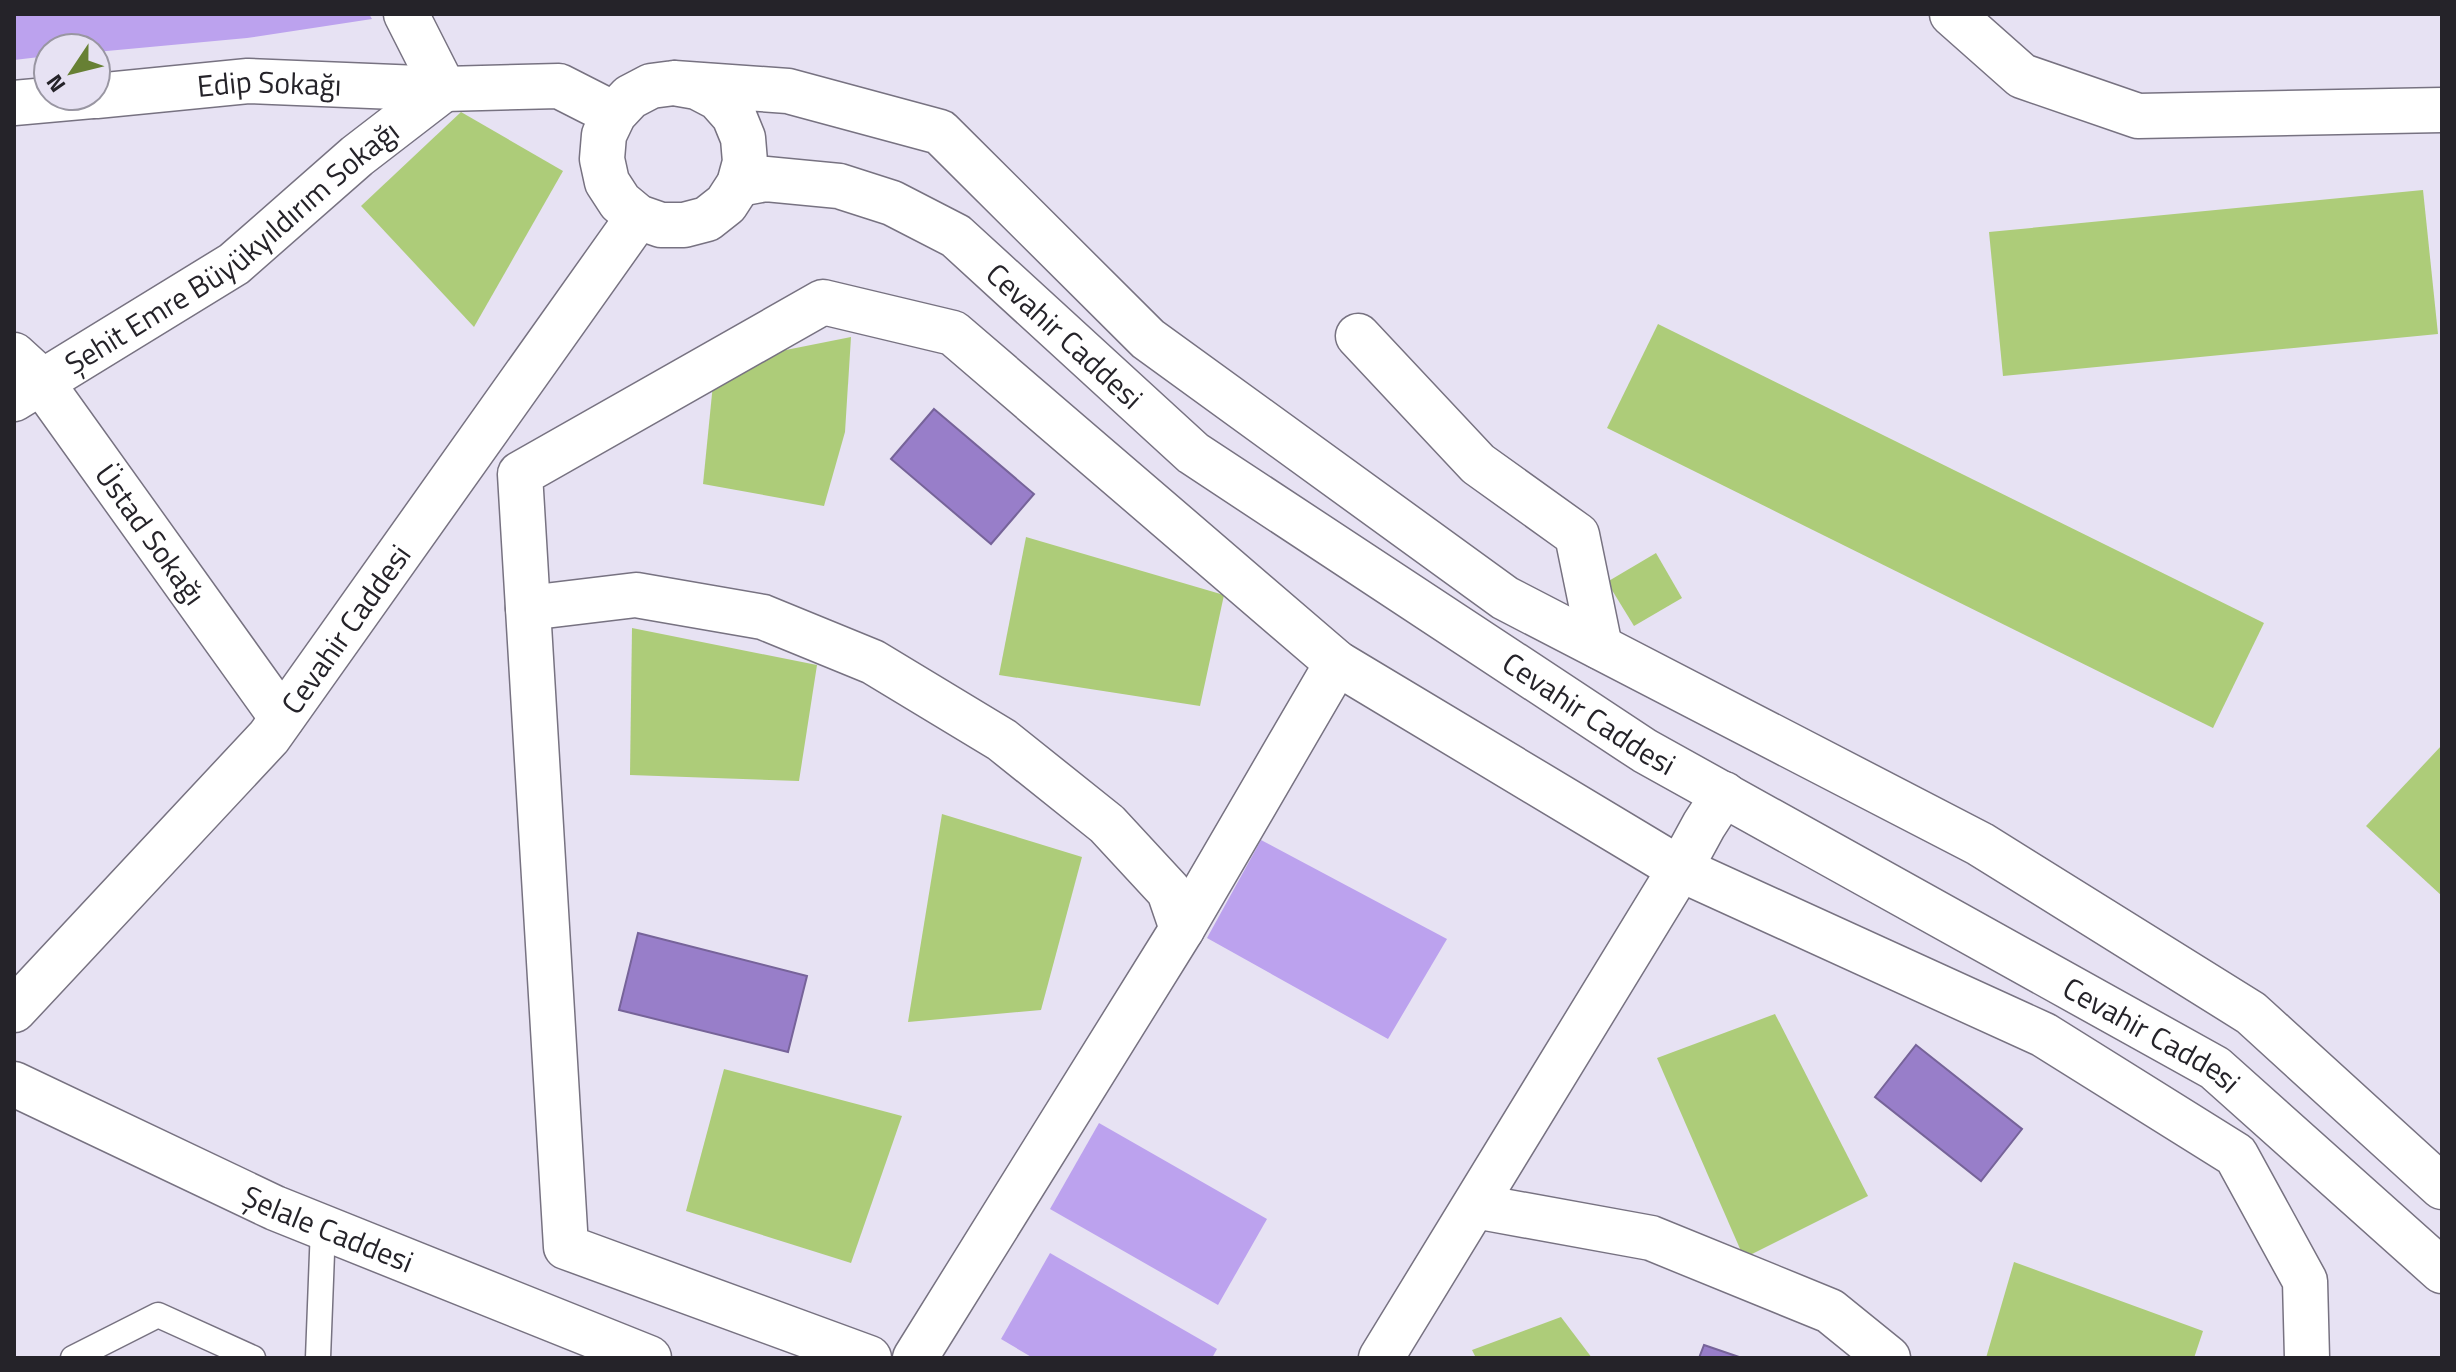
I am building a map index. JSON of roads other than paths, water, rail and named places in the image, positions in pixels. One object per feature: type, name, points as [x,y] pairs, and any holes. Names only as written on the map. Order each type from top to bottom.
[{"type":"street","points":[[406,14],[444,89]]},
{"type":"street","points":[[1952,14],[2022,76],[2138,116],[2442,110]]},
{"type":"street","name":"Edip Sokağı","points":[[112,94],[248,81],[444,89],[559,86],[614,114]]},
{"type":"street","points":[[614,114],[604,135],[602,159],[607,182],[620,202],[638,217],[661,225],[684,225],[707,219],[726,204],[739,184],[745,162],[743,138],[734,116],[718,98],[697,87],[674,83]]},
{"type":"street","name":"Cevahir Caddesi","points":[[614,114],[630,97],[651,86],[674,83],[788,91],[940,132],[1148,339],[1505,598],[1980,844],[2251,1013],[2442,1187]]},
{"type":"street","name":"Şehit Emre Büyükyıldırım Sokağı","points":[[23,379],[234,264],[357,156],[444,89]]},
{"type":"street","name":"Cevahir Caddesi","points":[[739,184],[766,179],[839,186],[892,203],[956,236],[1193,453],[1645,751],[2215,1068],[2442,1271]]},
{"type":"street","name":"Cevahir Caddesi","points":[[14,1010],[269,737],[638,217]]},
{"type":"street","points":[[869,1358],[566,1247],[520,474],[823,302],[953,333],[1337,663],[1680,869],[2044,1035],[2236,1155],[2305,1281],[2307,1358]]},
{"type":"street","name":"Cevahir Caddesi","points":[[1358,336],[1478,464],[1577,535],[1600,647]]},
{"type":"street","name":"Üstad Sokağı","points":[[23,379],[282,718]]},
{"type":"street","points":[[528,608],[636,595],[763,617],[873,662],[1002,740],[1107,824],[1169,891],[1182,929]]},
{"type":"street","points":[[915,1358],[1182,929],[1337,663]]},
{"type":"street","points":[[1381,1358],[1724,794]]},
{"type":"street","name":"Şelale Caddesi","points":[[14,1084],[275,1208],[589,1347],[649,1358]]},
{"type":"street","points":[[1475,1206],[1651,1238],[1830,1311],[1888,1358]]},
{"type":"lane","points":[[318,1358],[323,1227]]},
{"type":"lane","points":[[73,1358],[158,1315],[253,1358]]}]
